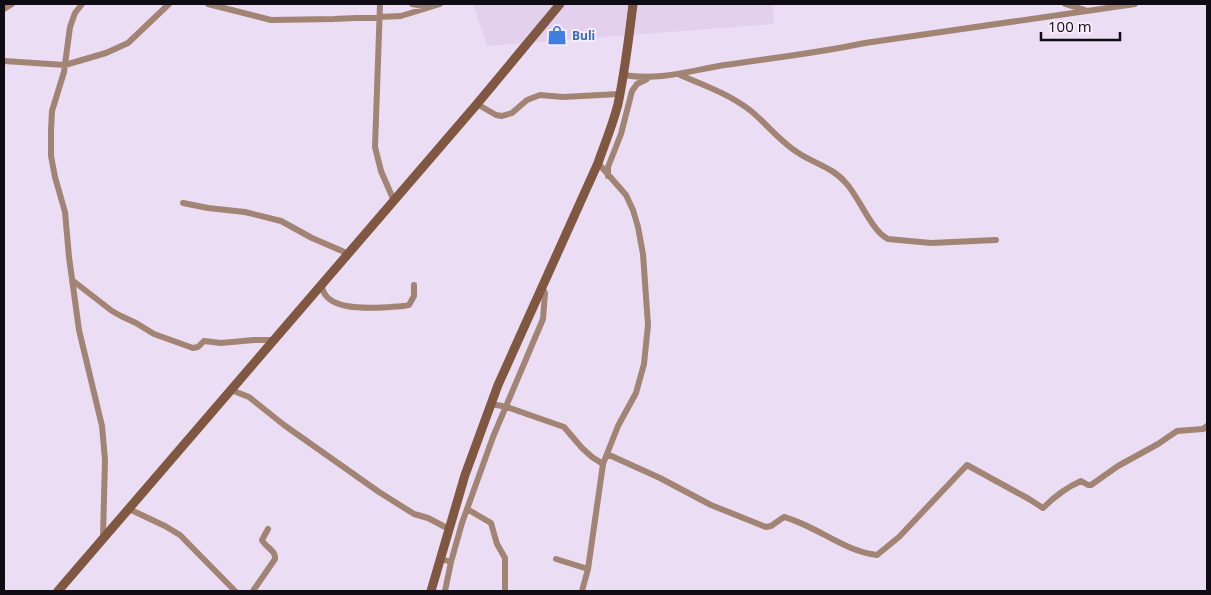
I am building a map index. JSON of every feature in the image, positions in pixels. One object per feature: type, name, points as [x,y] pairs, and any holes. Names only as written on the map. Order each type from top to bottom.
[{"type":"street","points":[[4,9],[12,4]]},
{"type":"street","points":[[82,4],[75,13],[70,27],[65,65],[52,111],[51,150],[55,177],[65,212],[79,330],[102,426],[105,460],[103,538]]},
{"type":"street","points":[[4,61],[65,65],[106,53],[123,46],[169,4]]},
{"type":"street","points":[[208,4],[271,20],[409,15],[440,4]]},
{"type":"street","points":[[380,4],[375,147],[381,171],[394,201]]},
{"type":"street","points":[[412,4],[430,8]]},
{"type":"street","points":[[58,591],[350,254],[560,4]]},
{"type":"street","points":[[431,591],[466,475],[491,404],[609,133],[620,94],[633,4]]},
{"type":"street","points":[[1065,4],[1089,11]]},
{"type":"street","points":[[623,76],[648,78],[680,75],[723,66],[865,43],[1135,4]]},
{"type":"street","points":[[680,75],[740,104],[792,149],[825,167],[844,181],[877,229],[888,239],[931,243],[996,240]]},
{"type":"street","points":[[608,176],[608,167],[621,134],[632,91],[637,84],[648,78]]},
{"type":"street","points":[[477,104],[496,115],[502,116],[512,113],[527,100],[540,94],[563,97],[620,94]]},
{"type":"street","points":[[582,591],[588,569],[603,464],[618,426],[636,394],[644,364],[648,326],[643,254],[633,210],[626,195],[598,162]]},
{"type":"street","points":[[184,202],[208,208],[245,212],[281,221],[312,238],[350,254]]},
{"type":"street","points":[[72,280],[120,316],[154,334],[193,348],[198,347],[204,341],[221,343],[275,340]]},
{"type":"street","points":[[322,286],[324,294],[335,302],[370,309],[409,305],[413,300],[414,285]]},
{"type":"street","points":[[445,591],[451,562],[467,509],[493,437],[543,319],[545,293],[541,286]]},
{"type":"street","points":[[231,390],[249,397],[284,425],[378,492],[414,514],[428,518],[449,529]]},
{"type":"street","points":[[491,404],[507,407],[564,427],[582,448],[603,464]]},
{"type":"street","points":[[607,454],[660,478],[711,505],[766,526],[771,526],[784,517],[863,553],[877,555],[899,536],[967,465],[1029,498],[1043,508],[1058,493],[1071,485],[1081,481],[1091,485],[1118,466],[1177,431],[1203,429],[1207,426]]},
{"type":"street","points":[[467,509],[490,523],[497,544],[505,558],[505,591]]},
{"type":"street","points":[[129,510],[180,535],[236,591]]},
{"type":"street","points":[[253,591],[276,559],[274,551],[265,545],[262,540],[268,529]]},
{"type":"street","points":[[440,559],[451,562]]},
{"type":"street","points":[[556,559],[588,569]]},
{"type":"shaded area","name":"Buli","points":[[473,4],[773,4],[774,24],[487,46]]},
{"type":"place","name":"Buli","points":[[557,35]]}]
